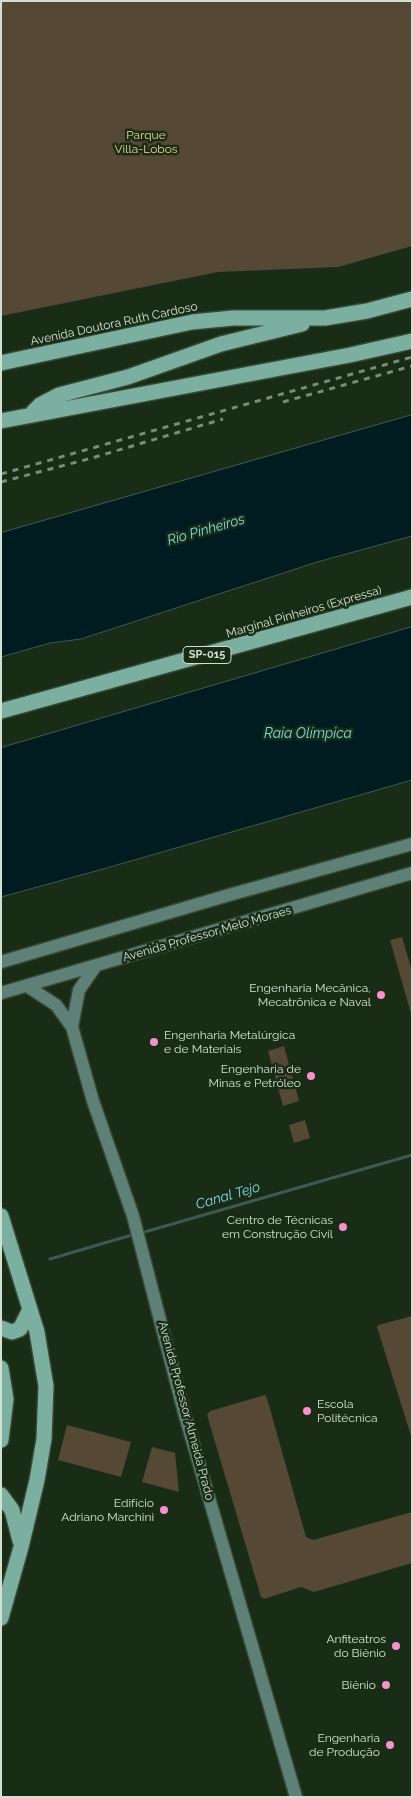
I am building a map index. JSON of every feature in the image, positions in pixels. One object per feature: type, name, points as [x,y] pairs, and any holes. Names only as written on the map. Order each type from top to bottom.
[{"type":"highway","name":"Avenida Doutora Ruth Cardoso","points":[[1,363],[192,322],[233,318],[325,318],[412,300]]},
{"type":"highway","points":[[32,414],[40,405],[60,395],[128,377],[221,344],[325,318]]},
{"type":"highway","points":[[1,421],[350,355],[412,340]]},
{"type":"highway","name":"Marginal Pinheiros (Expressa)","points":[[1,711],[412,597]]},
{"type":"highway","points":[[1,1216],[37,1332],[46,1386],[46,1415],[37,1480],[1,1618]]},
{"type":"highway","points":[[1,1328],[12,1332],[20,1329],[30,1308]]},
{"type":"highway","points":[[1,1368],[6,1399],[1,1440]]},
{"type":"highway","points":[[1,1495],[12,1510],[21,1547]]},
{"type":"street","points":[[1,962],[228,895],[412,844]]},
{"type":"street","name":"Avenida Professor Melo Moraes","points":[[1,993],[412,873]]},
{"type":"street","name":"Avenida Professor Almeida Prado","points":[[72,1027],[79,990],[95,967]]},
{"type":"street","name":"Avenida Professor Almeida Prado","points":[[27,986],[56,1005],[72,1027],[96,1110],[133,1216],[184,1412],[296,1797]]},
{"type":"green space","name":"Parque Villa-Lobos","points":[[1,1],[412,1],[412,246],[338,267],[218,272],[1,316]]},
{"type":"green space","points":[[402,937],[412,971],[412,1017],[390,940]]},
{"type":"green space","points":[[284,1046],[299,1101],[283,1106],[268,1051]]},
{"type":"green space","points":[[305,1120],[310,1138],[294,1143],[289,1125]]},
{"type":"green space","points":[[412,1316],[412,1439],[377,1327],[378,1325]]},
{"type":"green space","points":[[265,1395],[306,1537],[313,1540],[412,1512],[412,1563],[314,1592],[301,1587],[264,1599],[261,1597],[207,1415],[210,1411]]},
{"type":"green space","points":[[67,1425],[131,1442],[121,1477],[58,1460]]},
{"type":"green space","points":[[152,1447],[175,1453],[179,1492],[142,1482]]},
{"type":"water","name":"Rio Pinheiros","points":[[412,415],[412,536],[317,562],[81,639],[50,643],[1,657],[1,533]]},
{"type":"water","name":"Raia Olímpica","points":[[412,627],[412,780],[1,897],[1,748]]},
{"type":"waterway","name":"Canal Tejo","points":[[141,1233],[412,1155]]},
{"type":"waterway","name":"Canal Tejo","points":[[50,1259],[135,1234]]},
{"type":"railway","points":[[1,474],[412,357]]},
{"type":"railway","points":[[283,402],[412,366]]},
{"type":"railway","points":[[1,482],[92,458],[223,419]]},
{"type":"place","name":"Engenharia Mecânica, Mecatrônica e Naval","points":[[381,995]]},
{"type":"place","name":"Engenharia Metalúrgica e de Materiais","points":[[154,1042]]},
{"type":"place","name":"Engenharia de Minas e Petróleo","points":[[311,1076]]},
{"type":"place","name":"Centro de Técnicas em Construção Civil","points":[[343,1227]]},
{"type":"place","name":"Escola Politécnica","points":[[307,1411]]},
{"type":"place","name":"Edifício Adriano Marchini","points":[[164,1510]]},
{"type":"place","name":"Anfiteatros do Biênio","points":[[396,1646]]},
{"type":"place","name":"Biênio","points":[[386,1685]]},
{"type":"place","name":"Engenharia de Produção","points":[[390,1745]]}]
